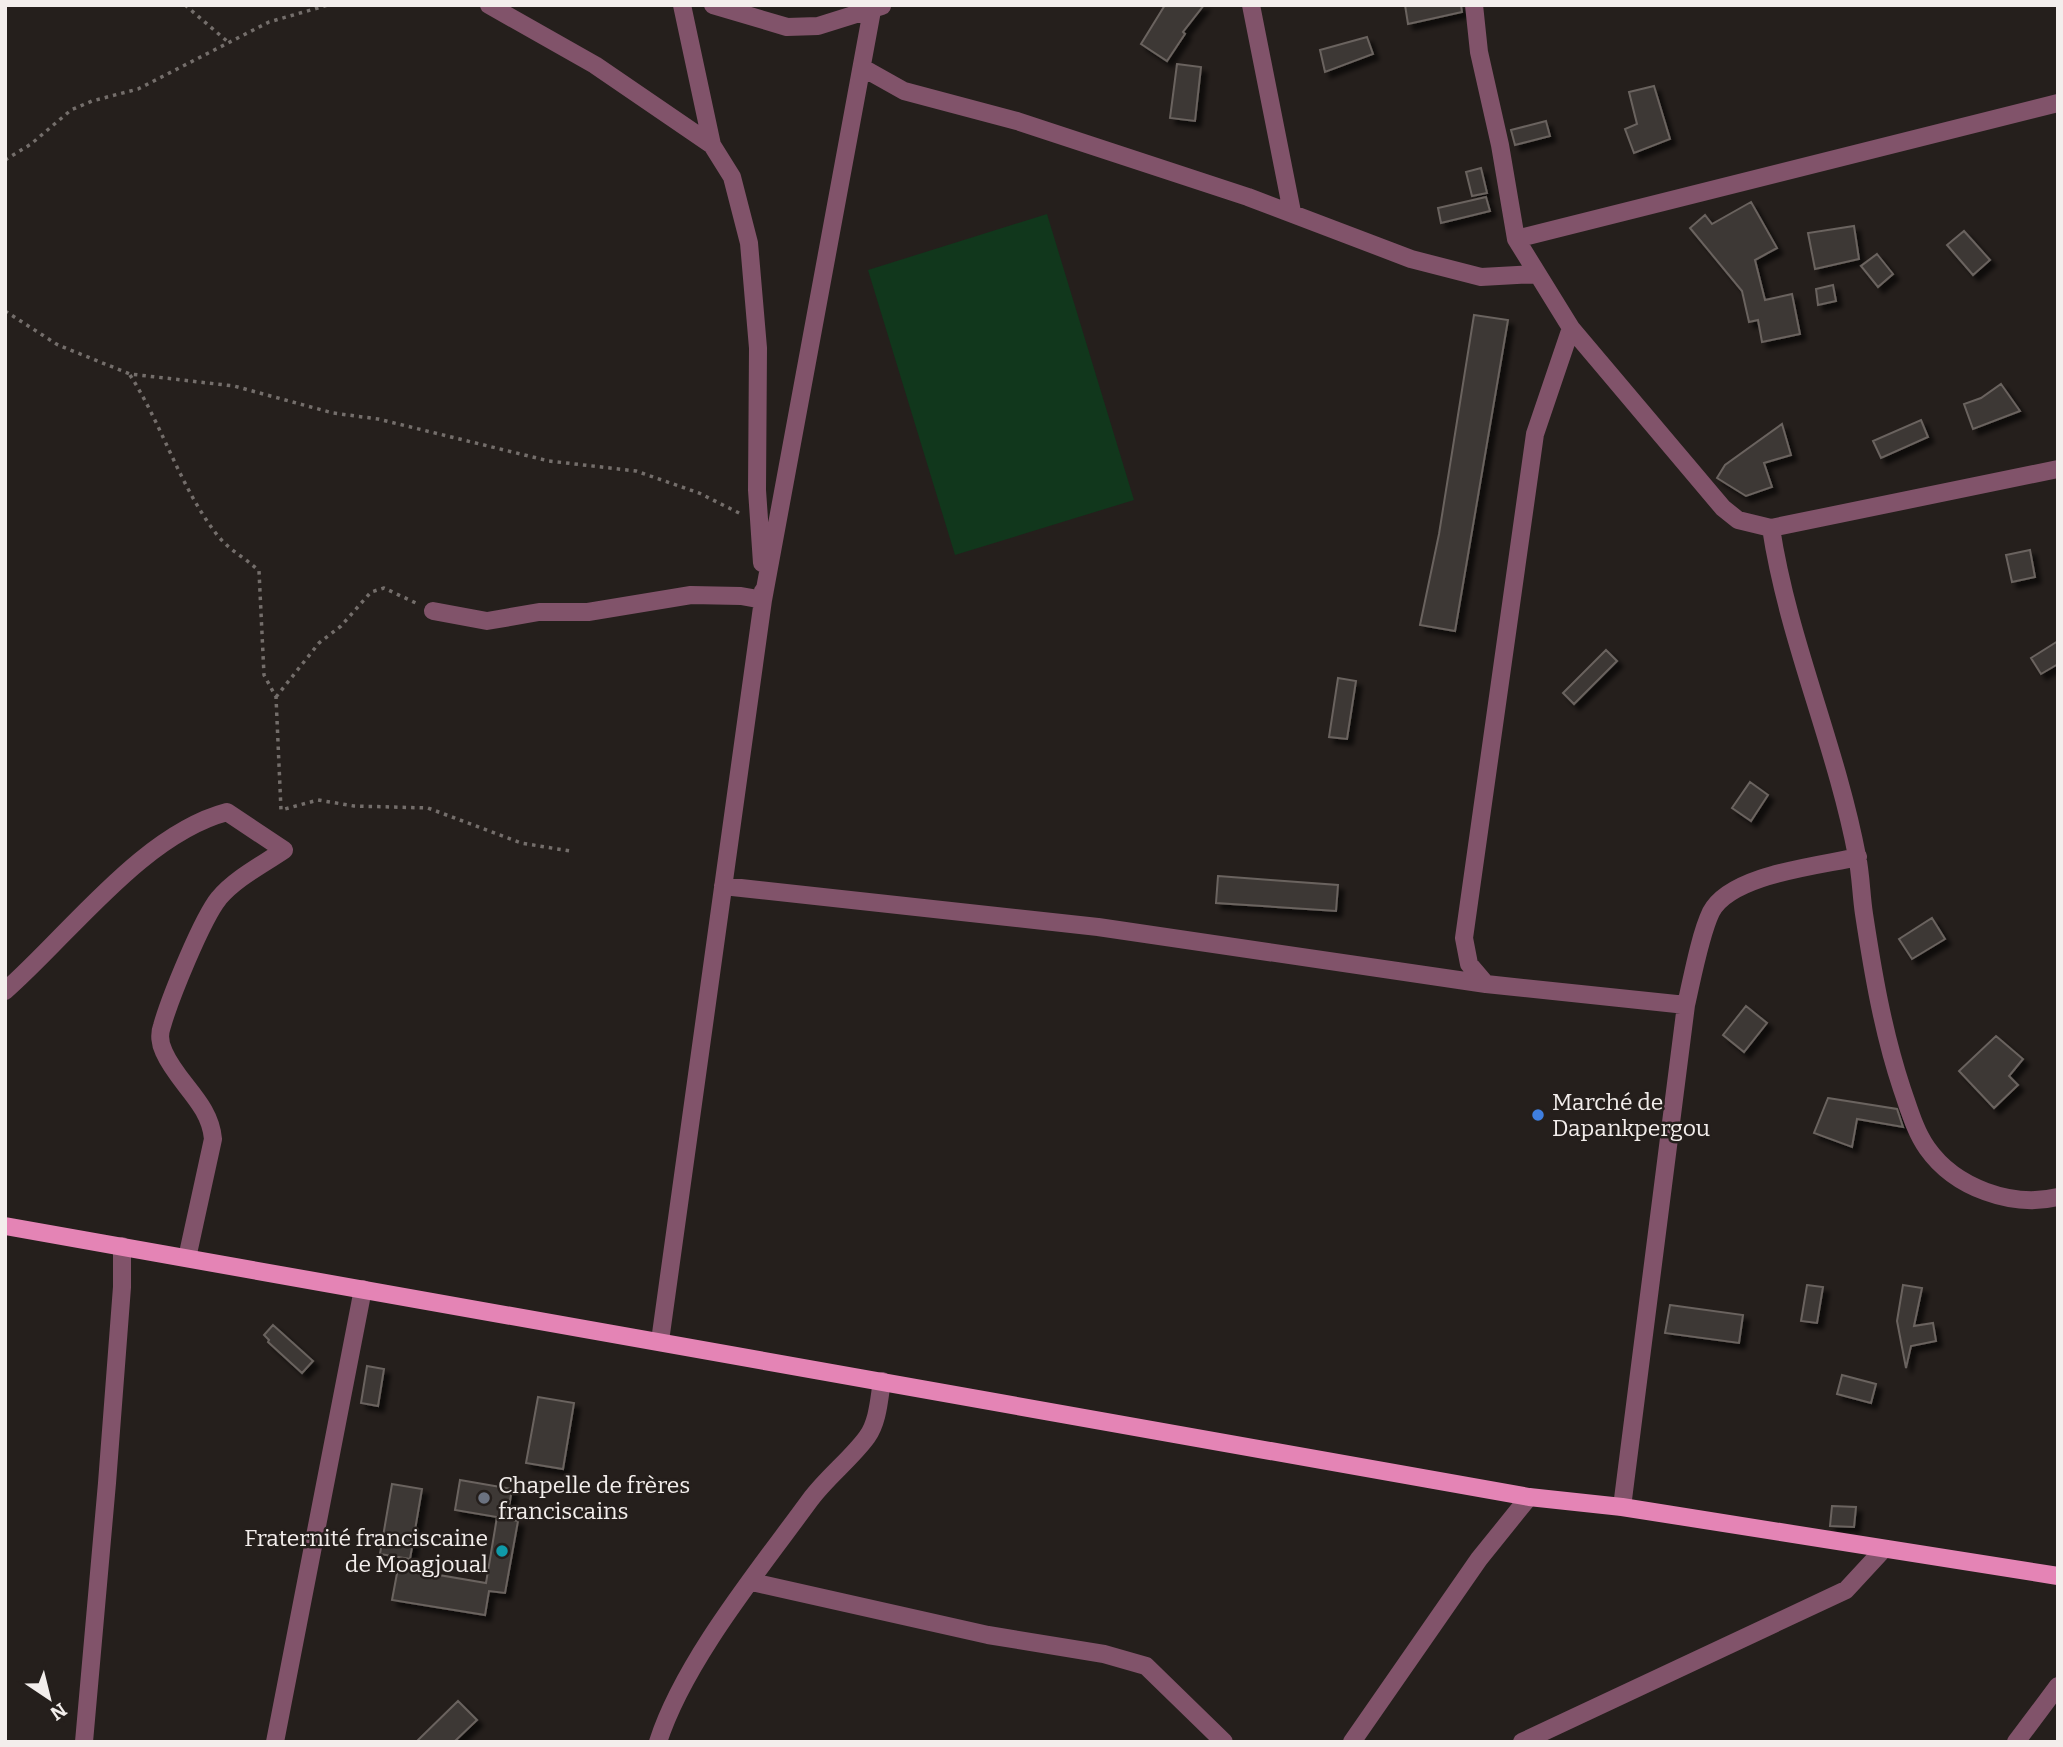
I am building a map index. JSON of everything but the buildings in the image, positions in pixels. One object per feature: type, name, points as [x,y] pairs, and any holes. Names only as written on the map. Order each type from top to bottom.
[{"type":"main road","points":[[5,1226],[1529,1497],[1622,1507],[2058,1576]]},
{"type":"street","points":[[489,5],[595,65],[712,145]]},
{"type":"street","points":[[682,5],[712,145],[732,177],[749,243],[758,348],[757,491],[761,525],[763,600]]},
{"type":"street","points":[[713,5],[787,27],[818,26],[878,7]]},
{"type":"street","points":[[1251,5],[1292,212]]},
{"type":"street","points":[[1474,5],[1479,52],[1500,145],[1516,239],[1571,328],[1723,508],[1738,520],[1771,528],[2058,469]]},
{"type":"street","points":[[660,1341],[763,600],[863,68],[878,7]]},
{"type":"street","points":[[863,68],[904,91],[1052,132],[1292,212],[1411,259],[1481,277],[1537,274]]},
{"type":"street","points":[[1516,239],[2058,103]]},
{"type":"street","points":[[1486,984],[1469,964],[1464,938],[1535,434],[1571,328]]},
{"type":"street","points":[[1771,528],[1787,609],[1830,746],[1858,857],[1864,913],[1885,1035],[1908,1106],[1926,1147],[1951,1171],[1991,1194],[2035,1203],[2058,1197]]},
{"type":"street","points":[[433,611],[487,621],[539,612],[588,612],[691,595],[741,596],[763,600]]},
{"type":"street","points":[[5,991],[111,887],[199,819],[227,812],[284,850],[233,884],[218,900],[204,924],[161,1028],[164,1054],[207,1113],[212,1127],[213,1139],[187,1258]]},
{"type":"street","points":[[1622,1507],[1686,1005],[1712,911],[1733,889],[1763,878],[1858,857]]},
{"type":"street","points":[[723,886],[1098,927],[1486,984],[1686,1005]]},
{"type":"street","points":[[84,1742],[109,1457],[122,1287],[122,1246]]},
{"type":"street","points":[[275,1742],[363,1289]]},
{"type":"street","points":[[657,1742],[666,1715],[714,1633],[810,1500],[868,1436],[875,1420],[882,1381]]},
{"type":"street","points":[[1352,1742],[1472,1569],[1529,1497]]},
{"type":"street","points":[[1522,1742],[1846,1590],[1883,1550]]},
{"type":"street","points":[[752,1582],[988,1635],[1104,1654],[1146,1666],[1224,1742]]},
{"type":"street","points":[[2016,1742],[2058,1686]]},
{"type":"path","points":[[185,5],[228,42]]},
{"type":"path","points":[[5,160],[32,144],[71,110],[92,101],[138,89],[269,22],[328,5]]},
{"type":"path","points":[[5,311],[58,345],[130,373],[234,386],[332,413],[378,419],[549,461],[636,471],[730,506],[761,525]]},
{"type":"path","points":[[130,373],[147,400],[166,448],[202,515],[220,539],[259,571],[264,675],[276,697],[281,810],[318,800],[354,806],[428,808],[521,843],[570,851]]},
{"type":"path","points":[[276,697],[319,643],[341,626],[371,592],[384,588],[433,611]]},
{"type":"green space","points":[[1047,214],[1134,500],[955,555],[868,270]]},
{"type":"place","name":"Marché de Dapankpergou","points":[[1538,1115]]},
{"type":"place","name":"Chapelle de frères franciscains","points":[[484,1498]]},
{"type":"place","name":"Fraternité franciscaine de Moagjoual","points":[[502,1551]]}]
